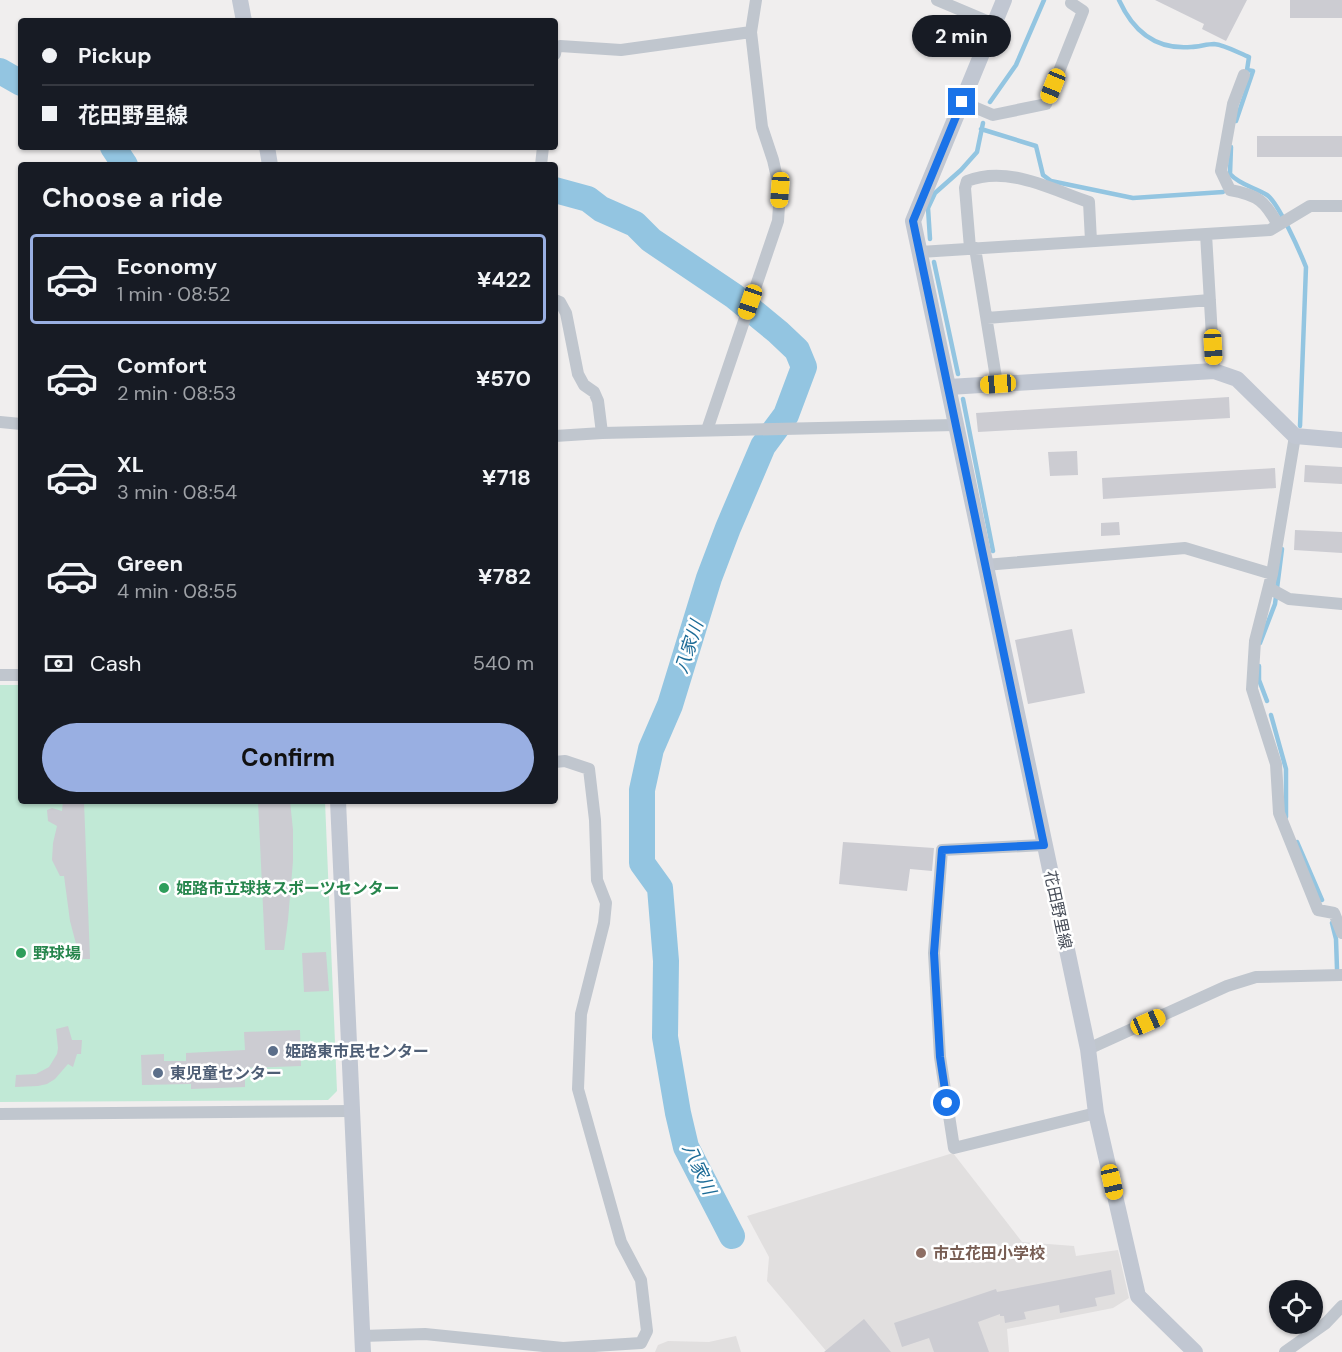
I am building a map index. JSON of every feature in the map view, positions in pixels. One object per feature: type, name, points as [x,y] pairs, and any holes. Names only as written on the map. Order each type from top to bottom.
[{"type":"main road","points":[[240,0],[243,18]]},
{"type":"main road","name":"花田野里線","points":[[1004,0],[913,221],[1088,1049],[1096,1113],[1138,1296],[1195,1352]]},
{"type":"main road","points":[[949,387],[1214,370],[1237,379],[1295,436],[1342,440]]},
{"type":"main road","points":[[338,804],[363,1344]]},
{"type":"street","points":[[707,430],[778,221],[780,190],[762,128],[751,32],[756,0]]},
{"type":"street","points":[[937,0],[994,24]]},
{"type":"street","points":[[962,102],[993,115],[1046,104],[1083,11],[1071,3]]},
{"type":"street","points":[[558,47],[621,50],[751,32]]},
{"type":"street","points":[[1244,75],[1233,104],[1221,171],[1230,190],[1244,193],[1267,205],[1278,225]]},
{"type":"street","points":[[998,384],[973,248],[965,188],[967,181],[983,175],[1018,177],[1089,202],[1091,241]]},
{"type":"street","points":[[920,252],[1270,230],[1310,206],[1342,206]]},
{"type":"street","points":[[1206,234],[1214,370]]},
{"type":"street","points":[[987,318],[1210,300]]},
{"type":"street","points":[[558,301],[566,313],[578,374],[584,385],[594,392],[598,401],[602,433]]},
{"type":"street","points":[[0,422],[18,424]]},
{"type":"street","points":[[558,436],[955,425]]},
{"type":"street","points":[[1295,436],[1272,574],[1255,641],[1252,689],[1276,764],[1278,813],[1318,910],[1334,913],[1342,928],[1342,933]]},
{"type":"street","points":[[985,565],[1185,548],[1272,574]]},
{"type":"street","points":[[1269,588],[1289,599],[1342,604]]},
{"type":"street","points":[[0,675],[18,675]]},
{"type":"street","points":[[363,1344],[424,1334],[563,1348],[641,1343],[647,1331],[641,1280],[621,1242],[578,1089],[581,1014],[604,923],[606,903],[597,880],[595,820],[589,769],[565,761],[558,762]]},
{"type":"street","points":[[1044,845],[942,850],[934,953],[940,1057],[954,1149],[1096,1113]]},
{"type":"street","points":[[1088,1049],[1227,986],[1256,977],[1342,975]]},
{"type":"street","points":[[0,1114],[352,1111]]},
{"type":"street","points":[[1285,1352],[1326,1323],[1342,1306]]},
{"type":"shaded area","name":"市立花田小学校","points":[[953,1153],[1022,1242],[1074,1246],[1076,1256],[1118,1250],[1129,1298],[1113,1308],[1007,1329],[1009,1352],[827,1352],[767,1281],[769,1257],[747,1216]]},
{"type":"shaded area","points":[[736,1336],[741,1352],[655,1352],[658,1345],[668,1341],[709,1342]]},
{"type":"green space","name":"姫路市立球技スポーツセンター","points":[[0,685],[18,685],[18,804],[325,804],[337,1091],[328,1100],[0,1102]]},
{"type":"building","points":[[1155,0],[1247,0],[1226,41],[1202,29],[1204,24]]},
{"type":"building","points":[[1290,0],[1342,0],[1342,18],[1290,18]]},
{"type":"building","points":[[1257,136],[1342,136],[1342,157],[1257,157]]},
{"type":"building","points":[[1229,397],[1230,418],[978,432],[976,413]]},
{"type":"building","points":[[1077,451],[1078,475],[1050,476],[1048,452]]},
{"type":"building","points":[[1305,465],[1342,467],[1342,484],[1304,482]]},
{"type":"building","points":[[1275,468],[1276,488],[1103,499],[1102,478]]},
{"type":"building","points":[[1119,522],[1120,535],[1101,536],[1101,523]]},
{"type":"building","points":[[1295,530],[1342,532],[1342,553],[1294,550]]},
{"type":"building","points":[[1072,629],[1085,693],[1028,704],[1015,640]]},
{"type":"building","points":[[63,804],[84,804],[90,959],[80,959],[70,921],[64,876],[60,876],[52,860],[57,826],[48,821],[47,810],[52,808],[62,811]]},
{"type":"building","points":[[258,804],[290,804],[293,861],[284,950],[265,950]]},
{"type":"building","points":[[843,842],[934,848],[932,871],[910,869],[907,891],[839,884]]},
{"type":"building","points":[[326,952],[329,991],[304,992],[302,953]]},
{"type":"building","points":[[68,1026],[72,1040],[82,1040],[81,1054],[77,1054],[73,1067],[68,1064],[55,1079],[47,1084],[15,1087],[16,1075],[36,1074],[49,1067],[57,1054],[56,1029]]},
{"type":"building","points":[[300,1030],[301,1066],[245,1068],[245,1087],[191,1089],[191,1084],[142,1085],[141,1055],[164,1054],[164,1061],[186,1061],[186,1053],[245,1050],[244,1032]]},
{"type":"building","points":[[1111,1270],[1115,1294],[1095,1298],[1097,1306],[1060,1313],[1059,1305],[1024,1312],[1026,1319],[1005,1323],[1004,1316],[1000,1314],[978,1322],[989,1352],[934,1352],[929,1338],[902,1347],[894,1323],[996,1289],[997,1292]]},
{"type":"building","points":[[864,1319],[891,1352],[824,1352]]},
{"type":"waterway","points":[[990,102],[1016,65],[1044,0]]},
{"type":"waterway","points":[[1119,0],[1138,29],[1156,42],[1178,47],[1218,45],[1249,57],[1247,70],[1253,71],[1236,121]]},
{"type":"waterway","name":"八家川","points":[[0,71],[18,81]]},
{"type":"waterway","points":[[930,239],[928,208],[935,193],[977,152],[983,123]]},
{"type":"waterway","points":[[981,129],[1036,146],[1043,175],[1051,181],[1133,198],[1223,192]]},
{"type":"waterway","points":[[1231,147],[1230,174],[1238,181],[1272,199],[1306,267],[1300,426]]},
{"type":"waterway","name":"八家川","points":[[115,150],[123,162]]},
{"type":"waterway","name":"八家川","points":[[558,191],[588,199],[601,209],[635,224],[651,240],[734,296],[778,332],[797,350],[804,367],[786,415],[763,446],[728,528],[709,578],[670,705],[651,749],[642,790],[642,863],[660,888],[666,961],[665,1037],[678,1113],[686,1147],[732,1236]]},
{"type":"waterway","points":[[934,262],[958,374]]},
{"type":"waterway","points":[[963,399],[993,551]]},
{"type":"waterway","points":[[1260,643],[1275,604],[1282,549]]},
{"type":"waterway","points":[[1259,666],[1259,680],[1267,701]]},
{"type":"waterway","points":[[1271,715],[1286,769],[1286,817]]},
{"type":"waterway","points":[[1297,842],[1322,900]]},
{"type":"waterway","points":[[1332,923],[1336,939],[1337,969]]},
{"type":"place","name":"姫路市立球技スポーツセンター","points":[[164,888]]},
{"type":"place","name":"野球場","points":[[21,953]]},
{"type":"place","name":"姫路東市民センター","points":[[273,1051]]},
{"type":"place","name":"東児童センター","points":[[158,1073]]},
{"type":"place","name":"市立花田小学校","points":[[921,1253]]},
{"type":"route","points":[[947,1103],[940,1057],[934,953],[942,850],[1044,845],[913,221],[962,102]]}]
